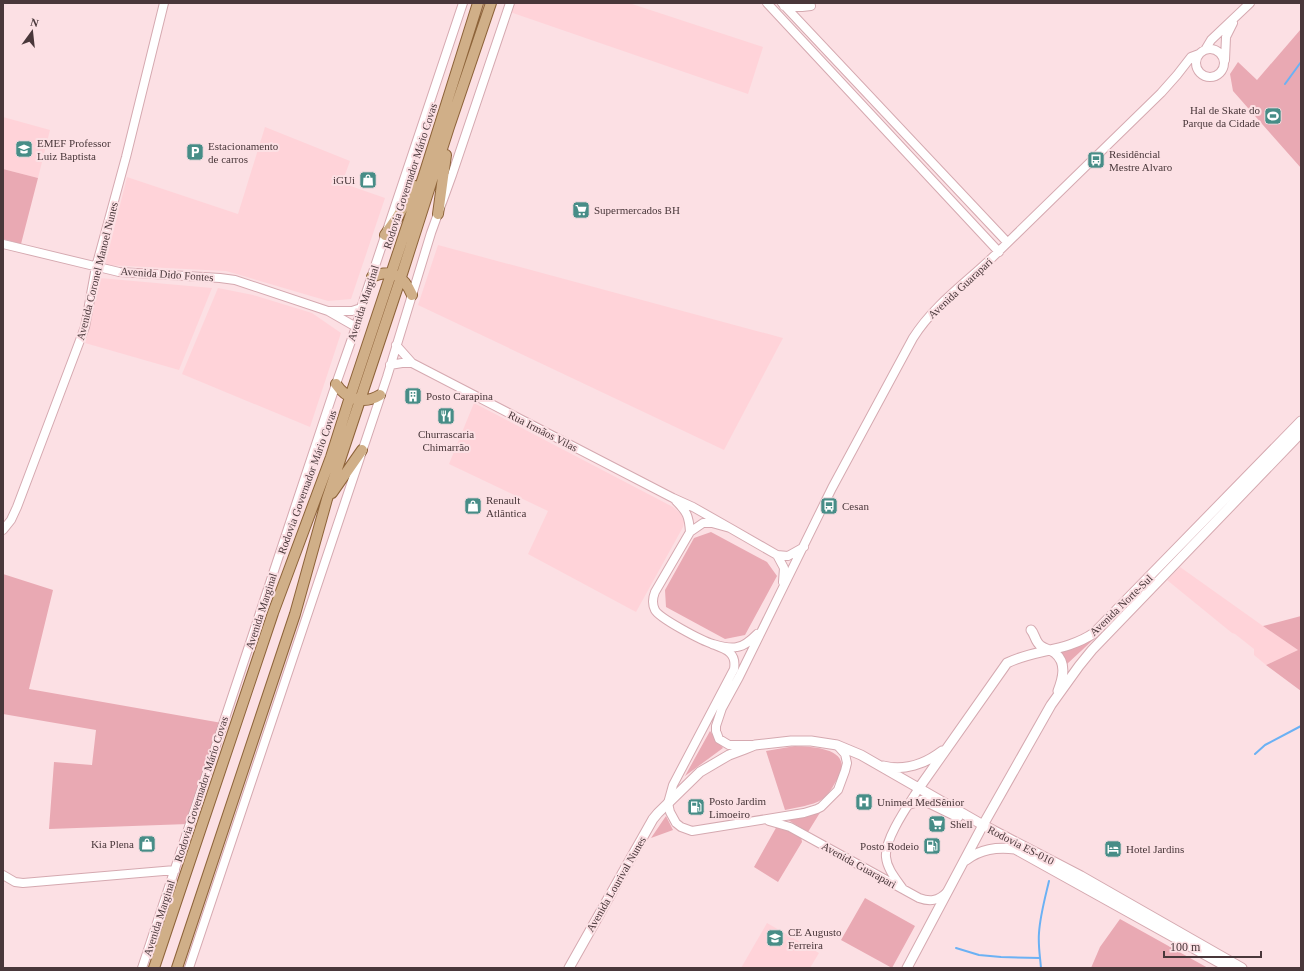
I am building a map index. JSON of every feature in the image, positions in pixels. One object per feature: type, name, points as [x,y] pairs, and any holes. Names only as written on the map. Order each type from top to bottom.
[{"type":"main road","name":"Rodovia Governador Mário Covas","points":[[396,275],[424,175],[478,3]]},
{"type":"main road","name":"Rodovia Governador Mário Covas","points":[[177,968],[295,614],[355,398],[396,275],[491,3]]},
{"type":"main road","points":[[438,214],[449,126]]},
{"type":"main road","points":[[385,235],[424,175]]},
{"type":"main road","points":[[372,276],[383,273],[396,275],[408,284],[412,295]]},
{"type":"main road","points":[[336,384],[344,394],[355,398],[373,399],[380,395]]},
{"type":"main road","name":"Rodovia Governador Mário Covas","points":[[154,968],[273,613],[331,457],[355,398]]},
{"type":"main road","name":"Avenida Norte-Sul","points":[[919,788],[1007,663],[1018,658],[1067,646],[1087,638],[1104,625],[1301,421]]},
{"type":"main road","name":"Avenida Norte-Sul","points":[[983,825],[1052,705],[1079,666],[1092,650],[1301,433]]},
{"type":"main road","points":[[327,499],[362,450]]},
{"type":"main road","points":[[1030,630],[1040,646],[1051,651],[1061,660],[1063,669],[1060,684],[1052,705]]},
{"type":"main road","name":"Rodovia ES-010","points":[[668,802],[700,772],[729,755],[755,745],[791,741],[811,741],[837,745],[861,755],[983,825],[1081,876],[1242,968]]},
{"type":"main road","points":[[880,766],[888,768],[919,765],[948,747]]},
{"type":"main road","points":[[910,804],[923,800],[961,818],[969,817]]},
{"type":"main road","name":"Avenida Lourival Nunes","points":[[569,968],[653,819],[668,802]]},
{"type":"main road","points":[[907,968],[983,825]]},
{"type":"main road","name":"Rodovia ES-010","points":[[964,861],[972,855],[984,850],[1001,848],[1015,849],[1229,968]]},
{"type":"street","name":"Avenida Coronel Manoel Nunes","points":[[3,530],[11,520],[17,507],[81,340],[89,308],[96,267],[164,3]]},
{"type":"street","name":"Avenida Marginal","points":[[142,968],[463,3]]},
{"type":"street","points":[[190,968],[390,365],[438,214],[510,3]]},
{"type":"street","points":[[766,3],[999,252]]},
{"type":"street","name":"Avenida Guarapari","points":[[783,586],[832,488],[917,332],[938,306],[999,252],[1096,158],[1178,75],[1191,57],[1202,52],[1211,40],[1250,3]]},
{"type":"street","points":[[783,4],[802,7],[811,6]]},
{"type":"street","points":[[783,4],[1008,242]]},
{"type":"street","name":"Avenida Guarapari","points":[[1224,62],[1226,37],[1237,16]]},
{"type":"street","points":[[1211,49],[1217,50],[1222,54],[1224,62],[1223,70],[1217,76],[1213,77],[1205,76],[1199,71],[1196,61],[1202,52],[1211,49]]},
{"type":"street","points":[[1178,75],[1187,71],[1199,71]]},
{"type":"street","name":"Avenida Dido Fontes","points":[[3,244],[119,272],[235,280],[328,311],[356,327]]},
{"type":"street","name":"Avenida Dido Fontes","points":[[328,311],[346,311],[361,308]]},
{"type":"street","name":"Rua Irmãos Vilas","points":[[396,345],[412,363],[693,507],[730,528]]},
{"type":"street","points":[[390,365],[412,363]]},
{"type":"street","points":[[673,498],[689,517],[690,532]]},
{"type":"street","points":[[668,802],[676,777],[734,669],[735,663],[731,654],[727,650],[712,644],[664,619],[656,611],[654,606],[653,598],[655,592],[690,532],[703,523],[730,528],[777,555],[788,556],[804,546]]},
{"type":"street","points":[[755,745],[729,745],[719,739],[716,726],[722,708],[739,677],[783,586],[784,568],[777,555]]},
{"type":"street","points":[[712,644],[732,648],[739,647],[744,645],[761,630]]},
{"type":"street","name":"Avenida Guarapari","points":[[668,802],[670,812],[676,823],[685,829],[692,831],[764,820],[817,809],[825,804],[838,790],[845,771],[847,763],[845,754],[837,745]]},
{"type":"street","name":"Avenida Norte-Sul","points":[[905,891],[891,872],[886,858],[886,853],[893,832],[919,788]]},
{"type":"street","name":"Avenida Guarapari","points":[[764,820],[790,827],[919,898],[933,900],[941,897],[951,887]]},
{"type":"street","points":[[3,875],[15,882],[32,883],[175,870]]},
{"type":"shaded area","points":[[513,3],[629,3],[763,47],[748,94],[510,12]]},
{"type":"shaded area","points":[[1301,29],[1301,168],[1233,91],[1230,74],[1238,62],[1257,80]]},
{"type":"shaded area","name":"EMEF Professor Luiz Baptista","points":[[3,117],[50,130],[38,178],[3,169]]},
{"type":"shaded area","points":[[265,127],[350,161],[342,183],[385,198],[351,299],[328,301],[226,271],[105,265],[127,177],[238,214]]},
{"type":"shaded area","points":[[3,169],[38,178],[21,244],[3,239]]},
{"type":"shaded area","points":[[438,245],[783,338],[724,450],[418,305]]},
{"type":"shaded area","points":[[100,278],[212,288],[179,370],[85,343]]},
{"type":"shaded area","points":[[218,288],[253,295],[312,313],[341,333],[310,427],[182,374]]},
{"type":"shaded area","points":[[474,403],[673,507],[681,514],[684,522],[683,527],[636,612],[528,554],[548,511],[449,464]]},
{"type":"shaded area","points":[[711,532],[767,562],[777,576],[745,635],[725,639],[666,607],[665,590],[694,538]]},
{"type":"shaded area","points":[[1180,567],[1298,650],[1266,665],[1254,655],[1254,649],[1167,580]]},
{"type":"shaded area","points":[[3,574],[53,590],[29,689],[222,723],[188,824],[49,829],[54,762],[92,765],[96,730],[3,714]]},
{"type":"shaded area","points":[[1301,616],[1301,691],[1266,665],[1298,650],[1263,626]]},
{"type":"shaded area","points":[[1094,639],[1067,664],[1060,651]]},
{"type":"shaded area","points":[[710,731],[723,748],[685,776]]},
{"type":"shaded area","points":[[795,746],[812,747],[830,751],[841,760],[842,768],[831,790],[824,798],[818,802],[785,810],[766,751]]},
{"type":"shaded area","points":[[821,811],[808,832],[788,820]]},
{"type":"shaded area","points":[[666,816],[673,830],[651,838]]},
{"type":"shaded area","points":[[777,826],[801,836],[802,842],[778,882],[754,867]]},
{"type":"shaded area","points":[[865,898],[915,926],[892,968],[841,940]]},
{"type":"shaded area","points":[[1120,919],[1208,968],[1091,968],[1100,947]]},
{"type":"shaded area","name":"CE Augusto Ferreira","points":[[767,923],[819,953],[810,968],[741,968]]},
{"type":"waterway","points":[[1285,84],[1301,62]]},
{"type":"waterway","points":[[1255,754],[1265,745],[1301,726]]},
{"type":"waterway","points":[[1041,968],[1039,942],[1040,927],[1049,881]]},
{"type":"waterway","points":[[956,948],[979,955],[1040,958]]},
{"type":"place","name":"Hal de Skate do Parque da Cidade","points":[[1273,116]]},
{"type":"place","name":"EMEF Professor Luiz Baptista","points":[[24,149]]},
{"type":"place","name":"Estacionamento de carros","points":[[195,152]]},
{"type":"place","name":"Residêncial Mestre Alvaro","points":[[1096,160]]},
{"type":"place","name":"iGUi","points":[[368,180]]},
{"type":"place","name":"Supermercados BH","points":[[581,210]]},
{"type":"place","name":"Posto Carapina","points":[[413,396]]},
{"type":"place","name":"Churrascaria Chimarrão","points":[[446,416]]},
{"type":"place","name":"Renault Atlântica","points":[[473,506]]},
{"type":"place","name":"Cesan","points":[[829,506]]},
{"type":"place","name":"Unimed MedSênior","points":[[864,802]]},
{"type":"place","name":"Posto Jardim Limoeiro","points":[[696,807]]},
{"type":"place","name":"Shell","points":[[937,824]]},
{"type":"place","name":"Kia Plena","points":[[147,844]]},
{"type":"place","name":"Posto Rodeio","points":[[932,846]]},
{"type":"place","name":"Hotel Jardins","points":[[1113,849]]},
{"type":"place","name":"CE Augusto Ferreira","points":[[775,938]]}]
